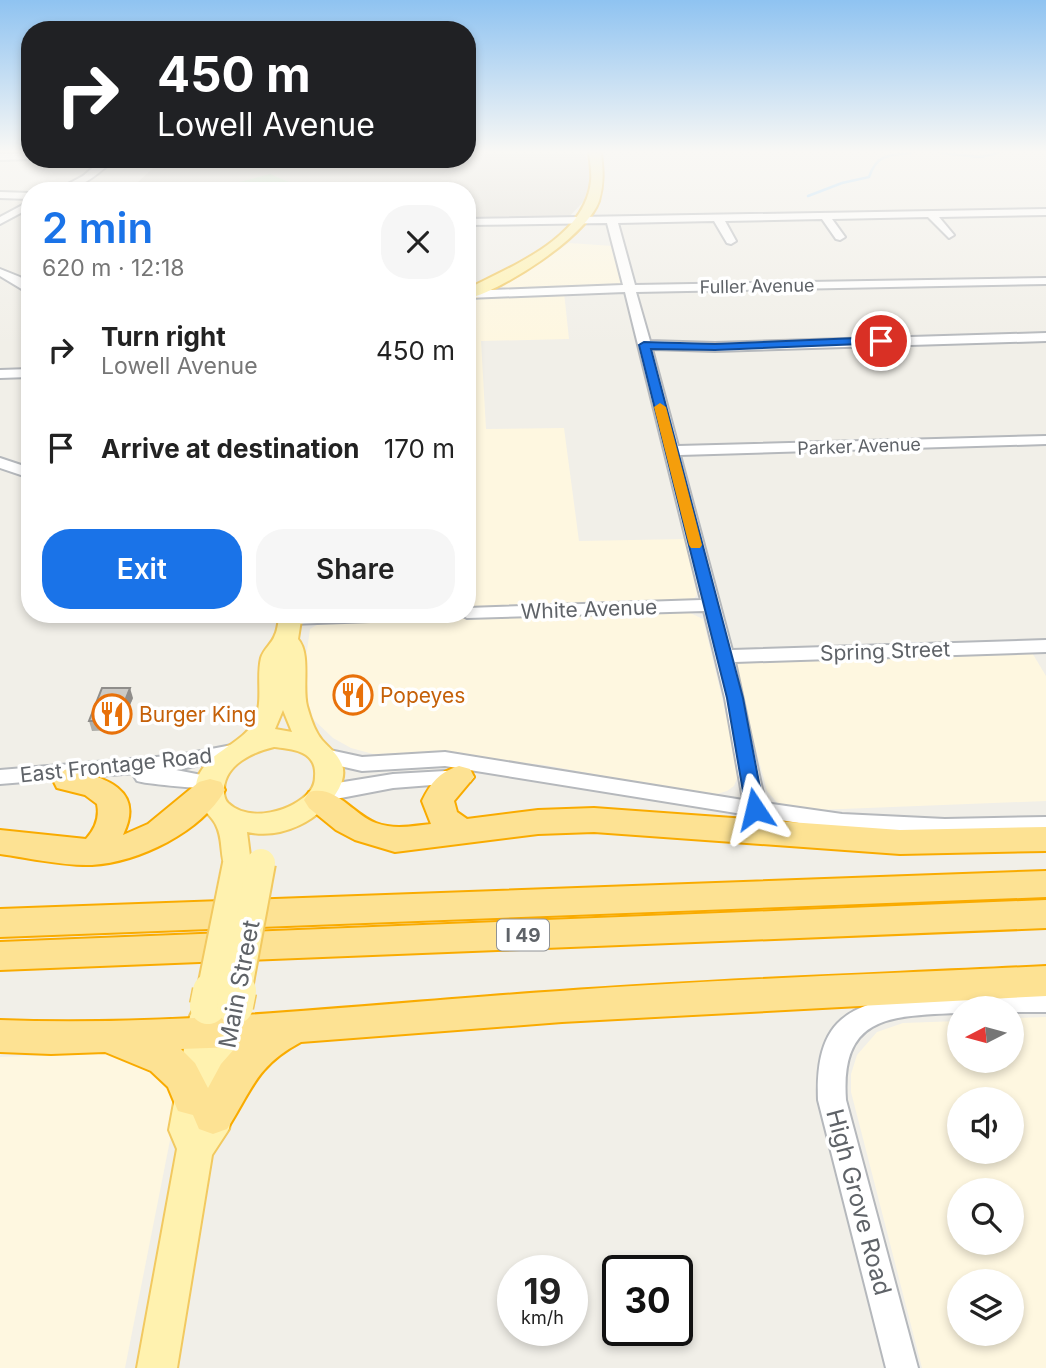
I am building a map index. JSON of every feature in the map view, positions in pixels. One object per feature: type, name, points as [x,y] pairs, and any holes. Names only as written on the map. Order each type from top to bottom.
[{"type":"highway","points":[[459,777],[444,788],[438,801],[444,818],[462,832]]},
{"type":"highway","points":[[68,780],[95,787],[106,793],[111,800],[111,833],[104,844],[91,853]]},
{"type":"highway","points":[[0,842],[91,853],[121,848],[150,838],[215,796]]},
{"type":"highway","points":[[323,797],[347,822],[379,837],[411,840],[537,821],[594,820],[900,842],[1046,839]]},
{"type":"highway","name":"I 49","points":[[0,923],[1046,884]]},
{"type":"highway","name":"I 49","points":[[0,956],[1046,914]]},
{"type":"highway","points":[[0,1036],[104,1036],[219,1019],[297,1027],[550,1007],[1046,981]]},
{"type":"highway","points":[[104,1036],[120,1044],[149,1050],[167,1060],[184,1077],[203,1107],[225,1100],[235,1077],[248,1060],[265,1045],[297,1027]]},
{"type":"main road","points":[[476,290],[549,248],[584,217]]},
{"type":"main road","points":[[289,624],[293,648],[292,702],[300,727],[319,751],[330,774],[323,797],[305,811],[285,820],[251,823],[215,796],[215,769],[265,728],[272,714],[273,658],[289,624]]},
{"type":"main road","points":[[242,747],[285,738],[319,751]]},
{"type":"main road","name":"Main Street","points":[[215,796],[249,864]]},
{"type":"main road","name":"Main Street","points":[[157,1368],[195,1149],[211,1129],[203,1107],[249,864],[285,820]]},
{"type":"street","points":[[476,222],[780,217]]},
{"type":"street","points":[[826,217],[840,237]]},
{"type":"street","points":[[933,217],[949,235]]},
{"type":"street","points":[[718,218],[731,241]]},
{"type":"street","points":[[612,220],[735,698],[755,809]]},
{"type":"street","points":[[0,272],[21,283]]},
{"type":"street","name":"Fuller Avenue","points":[[476,295],[1046,281]]},
{"type":"street","points":[[644,345],[715,347],[1046,337]]},
{"type":"street","points":[[0,374],[21,373]]},
{"type":"street","name":"Parker Avenue","points":[[671,451],[1046,440]]},
{"type":"street","points":[[0,463],[21,470]]},
{"type":"street","name":"White Avenue","points":[[476,613],[711,605]]},
{"type":"street","name":"Spring Street","points":[[724,656],[1046,646]]},
{"type":"street","name":"East Frontage Road","points":[[0,777],[180,762],[242,747]]},
{"type":"street","points":[[319,751],[362,764],[446,759],[549,775],[557,779]]},
{"type":"street","name":"East Frontage Road","points":[[0,788],[68,780],[164,776],[215,796]]},
{"type":"street","points":[[323,797],[393,780],[459,777],[557,779],[842,822],[899,826],[1046,825]]},
{"type":"street","name":"High Grove Road","points":[[902,1368],[832,1101],[834,1056],[842,1037],[862,1019],[897,1008],[1046,1001]]},
{"type":"shaded area","points":[[476,217],[568,218],[476,221]]},
{"type":"shaded area","points":[[569,243],[613,246],[622,284],[620,287],[506,290],[502,287]]},
{"type":"shaded area","points":[[564,292],[569,339],[481,341],[486,429],[564,428],[579,541],[685,539],[697,595],[692,601],[476,610],[476,300],[482,297]]},
{"type":"shaded area","points":[[688,612],[703,619],[738,764],[738,776],[734,786],[727,791],[708,795],[544,765],[426,753],[373,754],[351,748],[333,738],[314,720],[302,686],[310,629],[320,623],[476,623],[476,618]]},
{"type":"shaded area","points":[[1031,651],[1046,676],[1046,801],[792,811],[780,806],[767,791],[734,667],[736,663]]},
{"type":"shaded area","points":[[1046,1017],[1046,1368],[922,1368],[851,1092],[851,1074],[857,1055],[877,1032],[903,1023],[947,1021],[947,1073],[1024,1073],[1024,1018]]},
{"type":"shaded area","points":[[112,1053],[171,1080],[176,1110],[125,1368],[0,1368],[0,1057]]},
{"type":"building","points":[[102,688],[130,688],[117,721],[89,721]]},
{"type":"slow traffic","points":[[660,407],[695,545]]},
{"type":"place","name":"Popeyes","points":[[353,695]]},
{"type":"place","name":"Burger King","points":[[112,714]]},
{"type":"route","points":[[755,809],[735,698],[644,345],[715,347],[881,341]]}]
